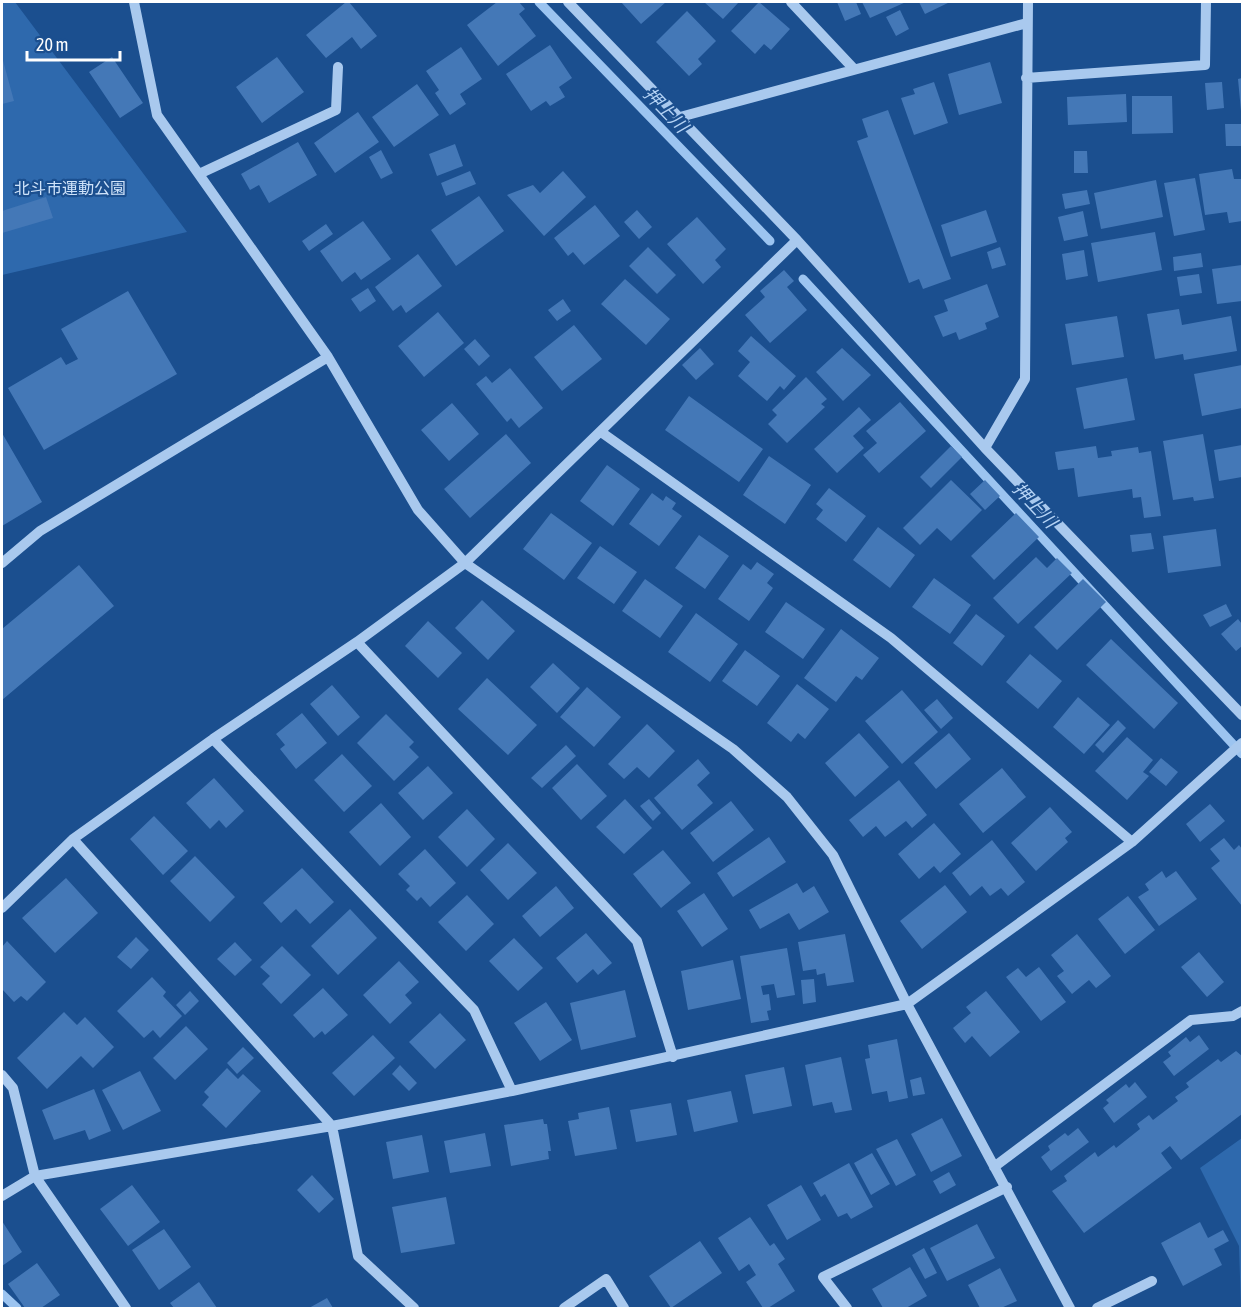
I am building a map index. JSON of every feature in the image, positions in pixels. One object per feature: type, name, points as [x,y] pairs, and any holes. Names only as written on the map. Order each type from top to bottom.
[{"type":"street","points":[[134,2],[157,115],[328,357],[418,510],[465,563],[733,749],[788,797],[833,855],[907,1004],[1070,1308]]},
{"type":"street","points":[[568,2],[797,240],[985,448],[1242,715]]},
{"type":"street","points":[[791,2],[853,68]]},
{"type":"street","points":[[985,448],[1025,379],[1028,2]]},
{"type":"street","points":[[1026,78],[1205,64],[1206,2]]},
{"type":"street","points":[[680,117],[853,68],[1027,23]]},
{"type":"street","points":[[199,174],[336,110],[338,67]]},
{"type":"street","points":[[2,908],[73,839],[213,739],[357,642],[465,563],[797,240]]},
{"type":"street","points":[[2,563],[40,531],[328,357]]},
{"type":"street","points":[[601,432],[891,638],[1132,842]]},
{"type":"street","points":[[357,642],[637,941],[673,1057]]},
{"type":"street","points":[[213,739],[474,1010],[512,1091]]},
{"type":"street","points":[[2,1196],[35,1176],[332,1126],[512,1091],[907,1004],[1132,842],[1242,743]]},
{"type":"street","points":[[73,839],[332,1126],[358,1256],[414,1308]]},
{"type":"street","points":[[994,1167],[1191,1020],[1233,1016],[1242,1011]]},
{"type":"street","points":[[2,1075],[13,1088],[35,1176],[126,1308]]},
{"type":"street","points":[[847,1308],[823,1277],[1007,1187]]},
{"type":"street","points":[[564,1308],[606,1279],[624,1308]]},
{"type":"street","points":[[1097,1308],[1152,1281]]},
{"type":"green space","name":"北斗市運動公園","points":[[2,2],[15,2],[187,232],[2,275]]},
{"type":"green space","points":[[1242,1138],[1241,1308],[1239,1246],[1200,1168]]},
{"type":"building","points":[[346,2],[349,2],[377,36],[361,49],[352,37],[326,58],[306,35]]},
{"type":"building","points":[[497,2],[519,2],[525,9],[519,14],[536,36],[498,66],[467,25]]},
{"type":"building","points":[[621,2],[666,2],[641,24]]},
{"type":"building","points":[[704,2],[739,2],[723,19]]},
{"type":"building","points":[[759,2],[790,29],[771,50],[764,44],[755,54],[731,31]]},
{"type":"building","points":[[837,2],[856,2],[861,14],[845,21]]},
{"type":"building","points":[[862,2],[906,2],[870,18]]},
{"type":"building","points":[[919,2],[950,2],[925,14]]},
{"type":"building","points":[[900,10],[909,29],[896,36],[886,17]]},
{"type":"building","points":[[687,11],[716,41],[698,59],[702,64],[689,76],[656,42]]},
{"type":"building","points":[[550,45],[572,78],[559,87],[565,97],[550,106],[546,101],[531,111],[506,74]]},
{"type":"building","points":[[461,47],[482,79],[460,94],[466,104],[450,115],[435,93],[439,90],[426,71]]},
{"type":"building","points":[[2,57],[14,101],[2,104]]},
{"type":"building","points":[[112,57],[143,103],[120,118],[89,72]]},
{"type":"building","points":[[277,57],[304,92],[262,123],[236,87]]},
{"type":"building","points":[[990,62],[1002,103],[959,115],[948,74]]},
{"type":"building","points":[[1242,78],[1242,111],[1241,111],[1238,79]]},
{"type":"building","points":[[934,82],[948,123],[914,135],[901,98],[915,94],[913,89]]},
{"type":"building","points":[[1222,82],[1224,108],[1207,110],[1205,83]]},
{"type":"building","points":[[417,84],[439,115],[394,147],[372,117]]},
{"type":"building","points":[[1126,94],[1127,122],[1068,125],[1067,97]]},
{"type":"building","points":[[1132,96],[1172,96],[1173,133],[1132,134]]},
{"type":"building","points":[[888,110],[951,279],[923,289],[919,279],[909,283],[857,141],[868,137],[862,119]]},
{"type":"building","points":[[358,112],[379,142],[335,173],[314,143]]},
{"type":"building","points":[[1225,124],[1242,124],[1242,146],[1226,146]]},
{"type":"building","points":[[298,142],[317,175],[269,203],[259,185],[250,190],[241,174]]},
{"type":"building","points":[[455,144],[463,166],[437,176],[429,154]]},
{"type":"building","points":[[381,150],[393,173],[381,179],[369,157]]},
{"type":"building","points":[[1074,151],[1087,151],[1088,173],[1074,173]]},
{"type":"building","points":[[1232,169],[1234,179],[1241,179],[1242,221],[1229,223],[1227,212],[1205,215],[1199,174]]},
{"type":"building","points":[[470,171],[476,184],[446,196],[441,183]]},
{"type":"building","points":[[563,171],[586,197],[544,236],[507,195],[533,185],[540,193]]},
{"type":"building","points":[[1195,178],[1205,230],[1174,236],[1164,183]]},
{"type":"building","points":[[1156,180],[1163,217],[1101,229],[1094,193]]},
{"type":"building","points":[[1087,190],[1090,204],[1065,209],[1062,194]]},
{"type":"building","points":[[479,196],[504,231],[456,266],[431,230]]},
{"type":"building","points":[[46,197],[53,218],[2,233],[2,211]]},
{"type":"building","points":[[595,205],[620,236],[584,265],[573,252],[568,256],[554,238]]},
{"type":"building","points":[[637,210],[652,227],[639,239],[624,222]]},
{"type":"building","points":[[986,210],[997,242],[951,257],[941,225]]},
{"type":"building","points":[[1083,211],[1088,236],[1064,241],[1058,217]]},
{"type":"building","points":[[697,217],[726,249],[715,260],[721,267],[703,284],[667,244]]},
{"type":"building","points":[[363,221],[391,259],[361,280],[355,272],[342,282],[320,251]]},
{"type":"building","points":[[326,224],[333,234],[309,251],[302,241]]},
{"type":"building","points":[[1155,232],[1162,270],[1098,282],[1091,243]]},
{"type":"building","points":[[648,247],[676,275],[657,294],[629,266]]},
{"type":"building","points":[[1000,247],[1006,265],[992,269],[987,252]]},
{"type":"building","points":[[1084,250],[1088,276],[1066,280],[1062,254]]},
{"type":"building","points":[[1201,253],[1203,267],[1174,271],[1173,257]]},
{"type":"building","points":[[418,254],[442,286],[406,313],[401,305],[393,311],[375,287]]},
{"type":"building","points":[[1242,265],[1242,301],[1217,304],[1212,269]]},
{"type":"building","points":[[784,270],[794,281],[787,287],[807,310],[770,343],[745,315],[765,297],[760,291]]},
{"type":"building","points":[[1199,274],[1202,293],[1180,296],[1177,277]]},
{"type":"building","points":[[625,279],[670,319],[646,345],[601,304]]},
{"type":"building","points":[[987,284],[999,317],[985,323],[987,329],[959,340],[956,332],[943,337],[934,316],[948,311],[944,300]]},
{"type":"building","points":[[368,288],[376,301],[360,312],[351,299]]},
{"type":"building","points":[[128,291],[177,374],[44,450],[8,388],[61,357],[66,365],[78,359],[61,329]]},
{"type":"building","points":[[563,299],[571,311],[557,321],[548,310]]},
{"type":"building","points":[[1179,309],[1182,325],[1231,316],[1237,351],[1184,360],[1183,354],[1155,359],[1147,314]]},
{"type":"building","points":[[438,312],[464,343],[424,377],[398,346]]},
{"type":"building","points":[[1117,316],[1124,357],[1072,365],[1065,324]]},
{"type":"building","points":[[574,325],[602,359],[562,391],[534,357]]},
{"type":"building","points":[[751,336],[796,376],[784,390],[780,386],[767,401],[738,376],[750,362],[738,351]]},
{"type":"building","points":[[475,339],[490,356],[479,366],[464,349]]},
{"type":"building","points":[[700,348],[714,364],[696,380],[682,365]]},
{"type":"building","points":[[842,348],[871,375],[843,401],[816,372]]},
{"type":"building","points":[[1242,365],[1242,408],[1202,416],[1194,374]]},
{"type":"building","points":[[510,368],[543,408],[519,428],[511,418],[507,422],[476,384],[486,376],[492,383]]},
{"type":"building","points":[[806,377],[827,399],[821,404],[825,407],[787,443],[768,424],[777,415],[772,410]]},
{"type":"building","points":[[1127,378],[1135,420],[1084,429],[1076,388]]},
{"type":"building","points":[[689,396],[763,449],[739,482],[665,430]]},
{"type":"building","points":[[900,402],[926,431],[879,473],[863,455],[877,443],[866,431]]},
{"type":"building","points":[[452,403],[479,434],[449,461],[421,430]]},
{"type":"building","points":[[859,407],[871,420],[853,436],[864,448],[837,473],[814,449]]},
{"type":"building","points":[[2,433],[42,502],[2,526]]},
{"type":"building","points":[[506,434],[531,463],[470,518],[444,489]]},
{"type":"building","points":[[1203,434],[1214,498],[1194,501],[1193,497],[1173,500],[1163,441]]},
{"type":"building","points":[[1242,445],[1242,477],[1219,481],[1214,450]]},
{"type":"building","points":[[951,446],[962,457],[931,488],[920,477]]},
{"type":"building","points":[[1096,446],[1098,458],[1112,456],[1111,451],[1138,447],[1139,453],[1151,451],[1161,516],[1144,518],[1141,497],[1133,498],[1132,489],[1078,497],[1074,468],[1058,470],[1055,452]]},
{"type":"building","points":[[769,456],[811,485],[785,524],[743,495]]},
{"type":"building","points":[[607,465],[640,489],[613,526],[580,501]]},
{"type":"building","points":[[951,480],[982,510],[951,541],[937,528],[920,545],[903,528]]},
{"type":"building","points":[[985,480],[1000,496],[985,510],[970,494]]},
{"type":"building","points":[[829,488],[866,516],[846,542],[816,519],[823,510],[816,504]]},
{"type":"building","points":[[652,493],[663,501],[666,496],[676,503],[672,509],[682,516],[659,546],[629,524]]},
{"type":"building","points":[[551,513],[592,543],[564,580],[523,549]]},
{"type":"building","points":[[1016,513],[1039,537],[994,580],[971,556]]},
{"type":"building","points":[[878,527],[915,555],[890,588],[853,560]]},
{"type":"building","points":[[1216,529],[1221,566],[1168,573],[1163,536]]},
{"type":"building","points":[[1151,533],[1154,549],[1132,552],[1130,535]]},
{"type":"building","points":[[699,535],[729,556],[705,589],[675,568]]},
{"type":"building","points":[[600,546],[637,572],[614,604],[577,578]]},
{"type":"building","points":[[1036,557],[1047,568],[1057,558],[1072,573],[1018,624],[993,598]]},
{"type":"building","points":[[757,562],[774,574],[767,583],[773,588],[749,621],[718,599],[743,564],[751,570]]},
{"type":"building","points":[[79,565],[114,606],[2,700],[2,629]]},
{"type":"building","points":[[934,578],[971,605],[950,634],[912,607]]},
{"type":"building","points":[[645,579],[683,606],[660,638],[622,611]]},
{"type":"building","points":[[1083,579],[1106,602],[1057,650],[1034,627]]},
{"type":"building","points":[[482,600],[515,631],[488,660],[455,628]]},
{"type":"building","points":[[786,602],[825,629],[803,659],[765,632]]},
{"type":"building","points":[[1226,604],[1232,616],[1210,627],[1203,615]]},
{"type":"building","points":[[696,613],[738,644],[710,682],[668,652]]},
{"type":"building","points":[[976,614],[1005,636],[982,666],[953,643]]},
{"type":"building","points":[[1238,619],[1242,624],[1242,646],[1236,651],[1221,634]]},
{"type":"building","points":[[428,621],[462,653],[438,678],[405,646]]},
{"type":"building","points":[[841,629],[879,658],[862,680],[856,676],[836,702],[804,678]]},
{"type":"building","points":[[1111,639],[1178,703],[1154,729],[1086,665]]},
{"type":"building","points":[[745,650],[780,676],[757,706],[722,681]]},
{"type":"building","points":[[1030,654],[1062,681],[1038,709],[1006,682]]},
{"type":"building","points":[[553,663],[580,688],[557,713],[530,687]]},
{"type":"building","points":[[487,678],[537,725],[508,755],[458,709]]},
{"type":"building","points":[[797,684],[829,709],[805,739],[798,733],[791,742],[767,723]]},
{"type":"building","points":[[332,685],[360,717],[338,736],[310,704]]},
{"type":"building","points":[[587,687],[621,717],[594,747],[560,717]]},
{"type":"building","points":[[902,690],[938,732],[902,764],[865,721]]},
{"type":"building","points":[[1078,697],[1110,725],[1084,754],[1053,727]]},
{"type":"building","points":[[937,699],[953,718],[941,729],[924,710]]},
{"type":"building","points":[[302,713],[327,743],[296,769],[280,749],[285,745],[276,734]]},
{"type":"building","points":[[386,714],[414,742],[409,747],[419,757],[394,781],[357,743]]},
{"type":"building","points":[[1118,720],[1126,728],[1103,753],[1095,745]]},
{"type":"building","points":[[647,724],[675,751],[649,778],[637,767],[624,779],[608,764]]},
{"type":"building","points":[[859,733],[889,767],[855,797],[825,763]]},
{"type":"building","points":[[949,733],[971,759],[936,789],[914,763]]},
{"type":"building","points":[[1127,737],[1153,760],[1143,772],[1149,776],[1127,800],[1095,771]]},
{"type":"building","points":[[566,745],[576,756],[542,788],[531,778]]},
{"type":"building","points":[[342,754],[372,786],[344,812],[314,780]]},
{"type":"building","points":[[1161,758],[1178,772],[1166,786],[1149,772]]},
{"type":"building","points":[[698,759],[710,773],[697,785],[713,803],[682,830],[654,798]]},
{"type":"building","points":[[577,764],[607,796],[581,820],[552,788]]},
{"type":"building","points":[[428,766],[453,793],[423,820],[398,793]]},
{"type":"building","points":[[1002,768],[1026,797],[983,833],[959,804]]},
{"type":"building","points":[[214,778],[244,811],[226,828],[219,820],[210,829],[186,803]]},
{"type":"building","points":[[899,780],[927,815],[912,828],[906,821],[885,837],[876,826],[863,837],[849,820]]},
{"type":"building","points":[[625,799],[652,828],[624,854],[596,827]]},
{"type":"building","points":[[649,799],[661,813],[653,821],[640,806]]},
{"type":"building","points":[[731,801],[754,830],[713,862],[690,833]]},
{"type":"building","points":[[381,803],[411,837],[380,866],[349,832]]},
{"type":"building","points":[[1210,804],[1225,821],[1200,842],[1186,824]]},
{"type":"building","points":[[1050,807],[1072,832],[1065,838],[1068,842],[1036,871],[1011,843]]},
{"type":"building","points":[[467,809],[495,839],[467,867],[438,837]]},
{"type":"building","points":[[154,816],[188,851],[163,875],[130,839]]},
{"type":"building","points":[[934,823],[961,854],[940,873],[934,866],[919,879],[898,854]]},
{"type":"building","points":[[769,837],[786,862],[733,897],[717,873]]},
{"type":"building","points":[[1224,838],[1234,850],[1239,845],[1242,849],[1242,906],[1211,868],[1220,861],[1210,849]]},
{"type":"building","points":[[992,840],[1025,882],[1008,896],[1001,888],[990,896],[982,886],[970,896],[952,873]]},
{"type":"building","points":[[508,843],[537,873],[508,900],[480,870]]},
{"type":"building","points":[[425,849],[456,883],[430,907],[421,897],[417,901],[406,890],[410,886],[398,874]]},
{"type":"building","points":[[663,850],[691,883],[661,908],[633,874]]},
{"type":"building","points":[[195,856],[235,897],[210,922],[170,881]]},
{"type":"building","points":[[302,868],[334,902],[310,924],[296,909],[281,923],[263,903]]},
{"type":"building","points":[[1162,871],[1166,878],[1176,871],[1197,899],[1159,926],[1138,897],[1149,890],[1145,884]]},
{"type":"building","points":[[66,878],[98,913],[55,953],[22,918]]},
{"type":"building","points":[[797,883],[803,893],[814,886],[829,912],[799,930],[789,913],[760,929],[749,910]]},
{"type":"building","points":[[945,885],[967,912],[922,949],[900,921]]},
{"type":"building","points":[[556,886],[574,908],[540,937],[522,916]]},
{"type":"building","points":[[704,893],[728,929],[702,947],[677,911]]},
{"type":"building","points":[[467,895],[494,924],[466,951],[438,922]]},
{"type":"building","points":[[1128,896],[1155,930],[1125,954],[1098,919]]},
{"type":"building","points":[[350,909],[377,938],[338,975],[311,946]]},
{"type":"building","points":[[586,933],[612,963],[598,975],[593,969],[577,983],[556,958]]},
{"type":"building","points":[[845,934],[854,982],[827,986],[825,973],[817,975],[816,969],[803,971],[798,942]]},
{"type":"building","points":[[1077,934],[1111,976],[1096,988],[1089,980],[1072,994],[1057,976],[1064,971],[1051,955]]},
{"type":"building","points":[[136,937],[149,950],[131,969],[117,957]]},
{"type":"building","points":[[514,938],[543,968],[518,991],[489,961]]},
{"type":"building","points":[[7,941],[46,982],[27,1001],[21,996],[14,1002],[2,989],[2,947]]},
{"type":"building","points":[[235,942],[252,960],[235,976],[217,959]]},
{"type":"building","points":[[282,946],[311,975],[281,1004],[262,984],[270,976],[260,967]]},
{"type":"building","points":[[787,948],[795,995],[777,998],[774,984],[761,986],[763,995],[769,994],[771,1010],[767,1011],[769,1020],[751,1023],[740,956]]},
{"type":"building","points":[[1199,952],[1224,982],[1207,997],[1181,967]]},
{"type":"building","points":[[733,960],[741,999],[688,1010],[681,971]]},
{"type":"building","points":[[399,961],[419,982],[405,995],[412,1003],[390,1024],[363,995]]},
{"type":"building","points":[[1039,967],[1066,1002],[1041,1021],[1006,977],[1018,968],[1026,977]]},
{"type":"building","points":[[152,977],[166,992],[163,996],[182,1016],[160,1038],[153,1030],[144,1038],[117,1011]]},
{"type":"building","points":[[814,979],[816,1002],[803,1004],[801,980]]},
{"type":"building","points":[[323,988],[348,1015],[325,1035],[322,1031],[314,1038],[293,1015]]},
{"type":"building","points":[[625,990],[636,1037],[581,1050],[570,1003]]},
{"type":"building","points":[[190,991],[199,1001],[185,1015],[176,1005]]},
{"type":"building","points":[[986,991],[1020,1032],[990,1057],[972,1036],[965,1043],[953,1028],[971,1013],[966,1007]]},
{"type":"building","points":[[546,1002],[572,1040],[540,1061],[514,1023]]},
{"type":"building","points":[[64,1012],[77,1025],[85,1017],[114,1047],[93,1068],[81,1056],[47,1089],[17,1058]]},
{"type":"building","points":[[440,1013],[466,1040],[435,1069],[409,1042]]},
{"type":"building","points":[[186,1026],[208,1049],[175,1080],[153,1058]]},
{"type":"building","points":[[373,1035],[395,1058],[354,1096],[332,1073]]},
{"type":"building","points":[[1199,1035],[1209,1049],[1174,1076],[1163,1062],[1171,1056],[1168,1052],[1186,1037],[1190,1042]]},
{"type":"building","points":[[897,1039],[908,1098],[889,1102],[887,1091],[872,1094],[865,1059],[870,1058],[868,1045]]},
{"type":"building","points":[[243,1047],[254,1058],[237,1074],[227,1063]]},
{"type":"building","points":[[1236,1051],[1242,1056],[1242,1114],[1181,1160],[1170,1146],[1161,1153],[1172,1168],[1084,1233],[1052,1191],[1067,1181],[1064,1176],[1095,1152],[1098,1157],[1114,1145],[1116,1148],[1140,1129],[1137,1124],[1149,1115],[1153,1120],[1178,1101],[1175,1097],[1189,1087],[1186,1083],[1218,1059],[1221,1062]]},
{"type":"building","points":[[841,1057],[852,1110],[835,1113],[832,1102],[813,1106],[805,1065]]},
{"type":"building","points":[[400,1065],[417,1083],[409,1091],[392,1074]]},
{"type":"building","points":[[784,1067],[792,1106],[753,1114],[745,1075]]},
{"type":"building","points":[[227,1068],[238,1079],[243,1074],[261,1091],[226,1128],[202,1105],[209,1097],[204,1092]]},
{"type":"building","points":[[140,1071],[161,1111],[123,1130],[102,1090]]},
{"type":"building","points":[[921,1077],[925,1094],[913,1096],[910,1080]]},
{"type":"building","points":[[1135,1082],[1147,1097],[1114,1123],[1103,1108],[1109,1103],[1106,1100],[1126,1084],[1129,1088]]},
{"type":"building","points":[[94,1089],[111,1131],[89,1140],[85,1130],[54,1140],[42,1110]]},
{"type":"building","points":[[731,1091],[738,1122],[694,1132],[687,1100]]},
{"type":"building","points":[[671,1103],[677,1135],[636,1142],[630,1110]]},
{"type":"building","points":[[609,1107],[617,1149],[575,1156],[568,1121],[579,1119],[578,1113]]},
{"type":"building","points":[[942,1118],[962,1156],[931,1172],[911,1134]]},
{"type":"building","points":[[543,1119],[544,1124],[547,1124],[551,1151],[548,1151],[549,1159],[511,1166],[504,1125]]},
{"type":"building","points":[[1078,1128],[1089,1142],[1051,1171],[1041,1157],[1050,1150],[1048,1146],[1065,1133],[1068,1136]]},
{"type":"building","points":[[485,1133],[491,1166],[450,1173],[444,1141]]},
{"type":"building","points":[[422,1135],[429,1172],[393,1179],[386,1142]]},
{"type":"building","points":[[897,1139],[916,1175],[896,1186],[876,1149]]},
{"type":"building","points":[[872,1153],[890,1184],[871,1195],[854,1163]]},
{"type":"building","points":[[849,1163],[873,1207],[851,1219],[847,1213],[838,1217],[825,1194],[821,1197],[813,1183]]},
{"type":"building","points":[[949,1172],[956,1185],[940,1194],[933,1181]]},
{"type":"building","points":[[312,1175],[334,1199],[319,1213],[297,1190]]},
{"type":"building","points":[[132,1185],[160,1222],[128,1246],[100,1209]]},
{"type":"building","points":[[801,1185],[821,1220],[787,1240],[767,1205]]},
{"type":"building","points":[[446,1197],[455,1244],[401,1253],[392,1207]]},
{"type":"building","points":[[750,1217],[770,1246],[774,1243],[785,1259],[778,1264],[795,1291],[768,1308],[763,1308],[746,1282],[756,1275],[749,1264],[739,1271],[718,1238]]},
{"type":"building","points":[[2,1221],[22,1252],[2,1266]]},
{"type":"building","points":[[1200,1222],[1208,1238],[1223,1230],[1229,1241],[1214,1249],[1222,1265],[1183,1286],[1161,1243]]},
{"type":"building","points":[[977,1224],[995,1258],[947,1281],[930,1248]]},
{"type":"building","points":[[164,1229],[191,1267],[159,1290],[132,1250]]},
{"type":"building","points":[[700,1241],[722,1273],[671,1308],[649,1276]]},
{"type":"building","points":[[924,1248],[937,1273],[925,1279],[912,1255]]},
{"type":"building","points":[[37,1263],[60,1295],[41,1308],[25,1308],[8,1284]]},
{"type":"building","points":[[910,1267],[927,1296],[906,1308],[883,1308],[872,1289]]},
{"type":"building","points":[[1000,1268],[1017,1301],[1001,1308],[980,1308],[968,1285]]},
{"type":"building","points":[[199,1282],[217,1308],[174,1308],[170,1303]]},
{"type":"building","points":[[327,1298],[333,1308],[309,1308]]},
{"type":"waterway","name":"押上川","points":[[539,2],[770,241]]},
{"type":"waterway","name":"押上川","points":[[803,279],[1242,754]]},
{"type":"waterway","points":[[2,1294],[17,1308]]}]
